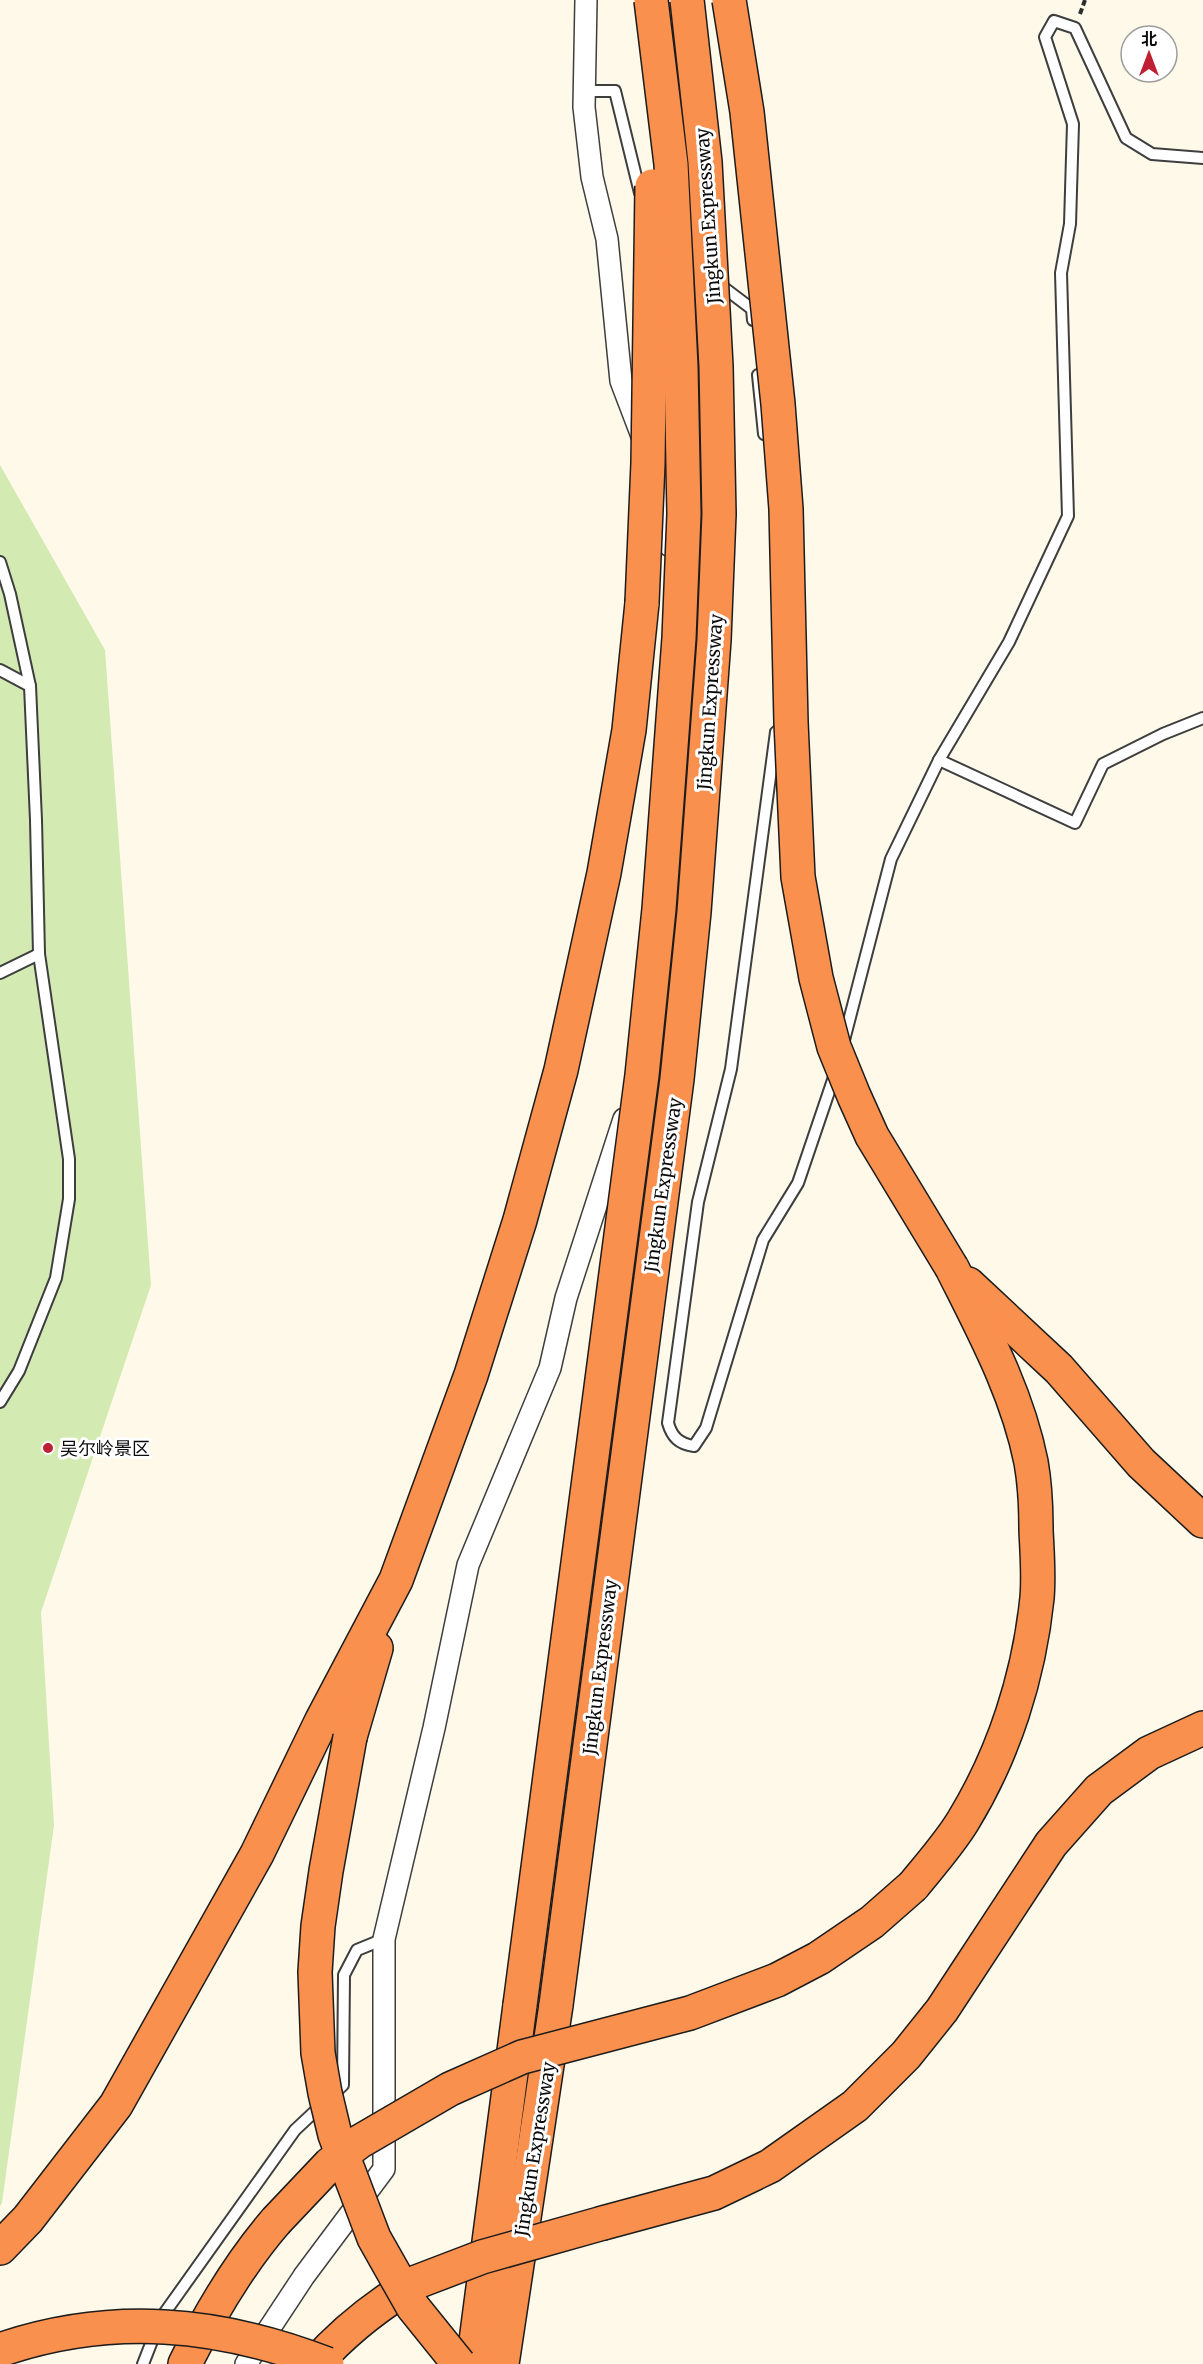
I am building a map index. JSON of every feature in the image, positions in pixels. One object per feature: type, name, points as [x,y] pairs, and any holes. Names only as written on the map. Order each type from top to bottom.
[{"type":"highway","name":"Jingkun Expressway","points":[[502,2364],[556,2005],[677,1079],[694,912],[714,640],[719,514],[716,366],[705,162],[687,0]]},
{"type":"highway","points":[[185,2364],[214,2309],[258,2241],[311,2182],[338,2159],[388,2124],[450,2088],[522,2057],[690,2013],[777,1980],[819,1958],[872,1922],[913,1886],[962,1823],[995,1761],[1009,1724],[1032,1638],[1037,1595],[1036,1512],[1031,1462],[1018,1413],[998,1360],[952,1268],[872,1136],[834,1047],[816,978],[798,877],[791,722],[786,509],[778,404],[747,112],[729,0]]},
{"type":"highway","name":"Jingkun Expressway","points":[[473,2364],[642,1075],[658,920],[682,585],[683,435],[672,186],[653,12]]},
{"type":"highway","points":[[459,2364],[413,2307],[374,2238],[335,2135],[325,2093],[316,2025],[315,1961],[326,1871],[350,1737],[396,1580],[471,1375],[520,1220],[561,1070],[606,862],[629,730],[642,603],[648,463],[653,12]]},
{"type":"highway","points":[[952,1268],[1059,1369],[1141,1463],[1203,1521]]},
{"type":"highway","points":[[0,2248],[28,2219],[116,2105],[257,1854],[321,1722],[396,1580]]},
{"type":"highway","points":[[315,2364],[357,2322],[381,2303],[414,2283],[482,2257],[714,2193],[770,2166],[855,2106],[906,2055],[942,2010],[1051,1844],[1099,1790],[1149,1753],[1203,1728]]},
{"type":"highway","points":[[0,2350],[32,2339],[99,2328],[150,2325],[220,2332],[282,2347],[327,2364]]},
{"type":"street","points":[[246,2364],[304,2276],[384,2169],[384,1939],[434,1728],[468,1565],[550,1368],[566,1298],[658,1008],[680,850],[679,730],[672,578],[666,503],[621,381],[607,239],[592,177],[584,108],[586,0]]},
{"type":"lane","points":[[776,718],[775,752],[731,1068],[698,1202],[668,1423],[671,1434],[684,1444],[694,1446],[706,1428],[763,1240],[798,1183],[837,1067],[891,859],[939,760],[1009,642],[1068,516],[1061,273],[1070,224],[1073,124],[1045,37],[1054,21],[1075,28],[1126,138],[1152,154],[1203,158]]},
{"type":"lane","points":[[585,91],[615,91],[649,231],[658,238]]},
{"type":"lane","points":[[668,245],[687,259]]},
{"type":"lane","points":[[696,266],[752,309],[754,332]]},
{"type":"lane","points":[[758,368],[765,450]]},
{"type":"lane","points":[[775,520],[798,574],[800,601],[777,651]]},
{"type":"lane","points":[[0,562],[10,594],[30,686],[39,954],[69,1159],[69,1199],[56,1278],[19,1371],[0,1402]]},
{"type":"lane","points":[[0,670],[30,686]]},
{"type":"lane","points":[[939,760],[1075,823],[1103,764],[1163,734],[1203,718]]},
{"type":"lane","points":[[0,973],[39,954]]},
{"type":"lane","points":[[143,2364],[161,2318],[295,2130],[343,2085],[344,1975],[357,1950],[384,1939]]},
{"type":"green space","name":"吴尔岭景区","points":[[0,465],[105,650],[151,1285],[41,1612],[54,1825],[0,2206]]},
{"type":"place","name":"吴尔岭景区","points":[[48,1448]]}]
